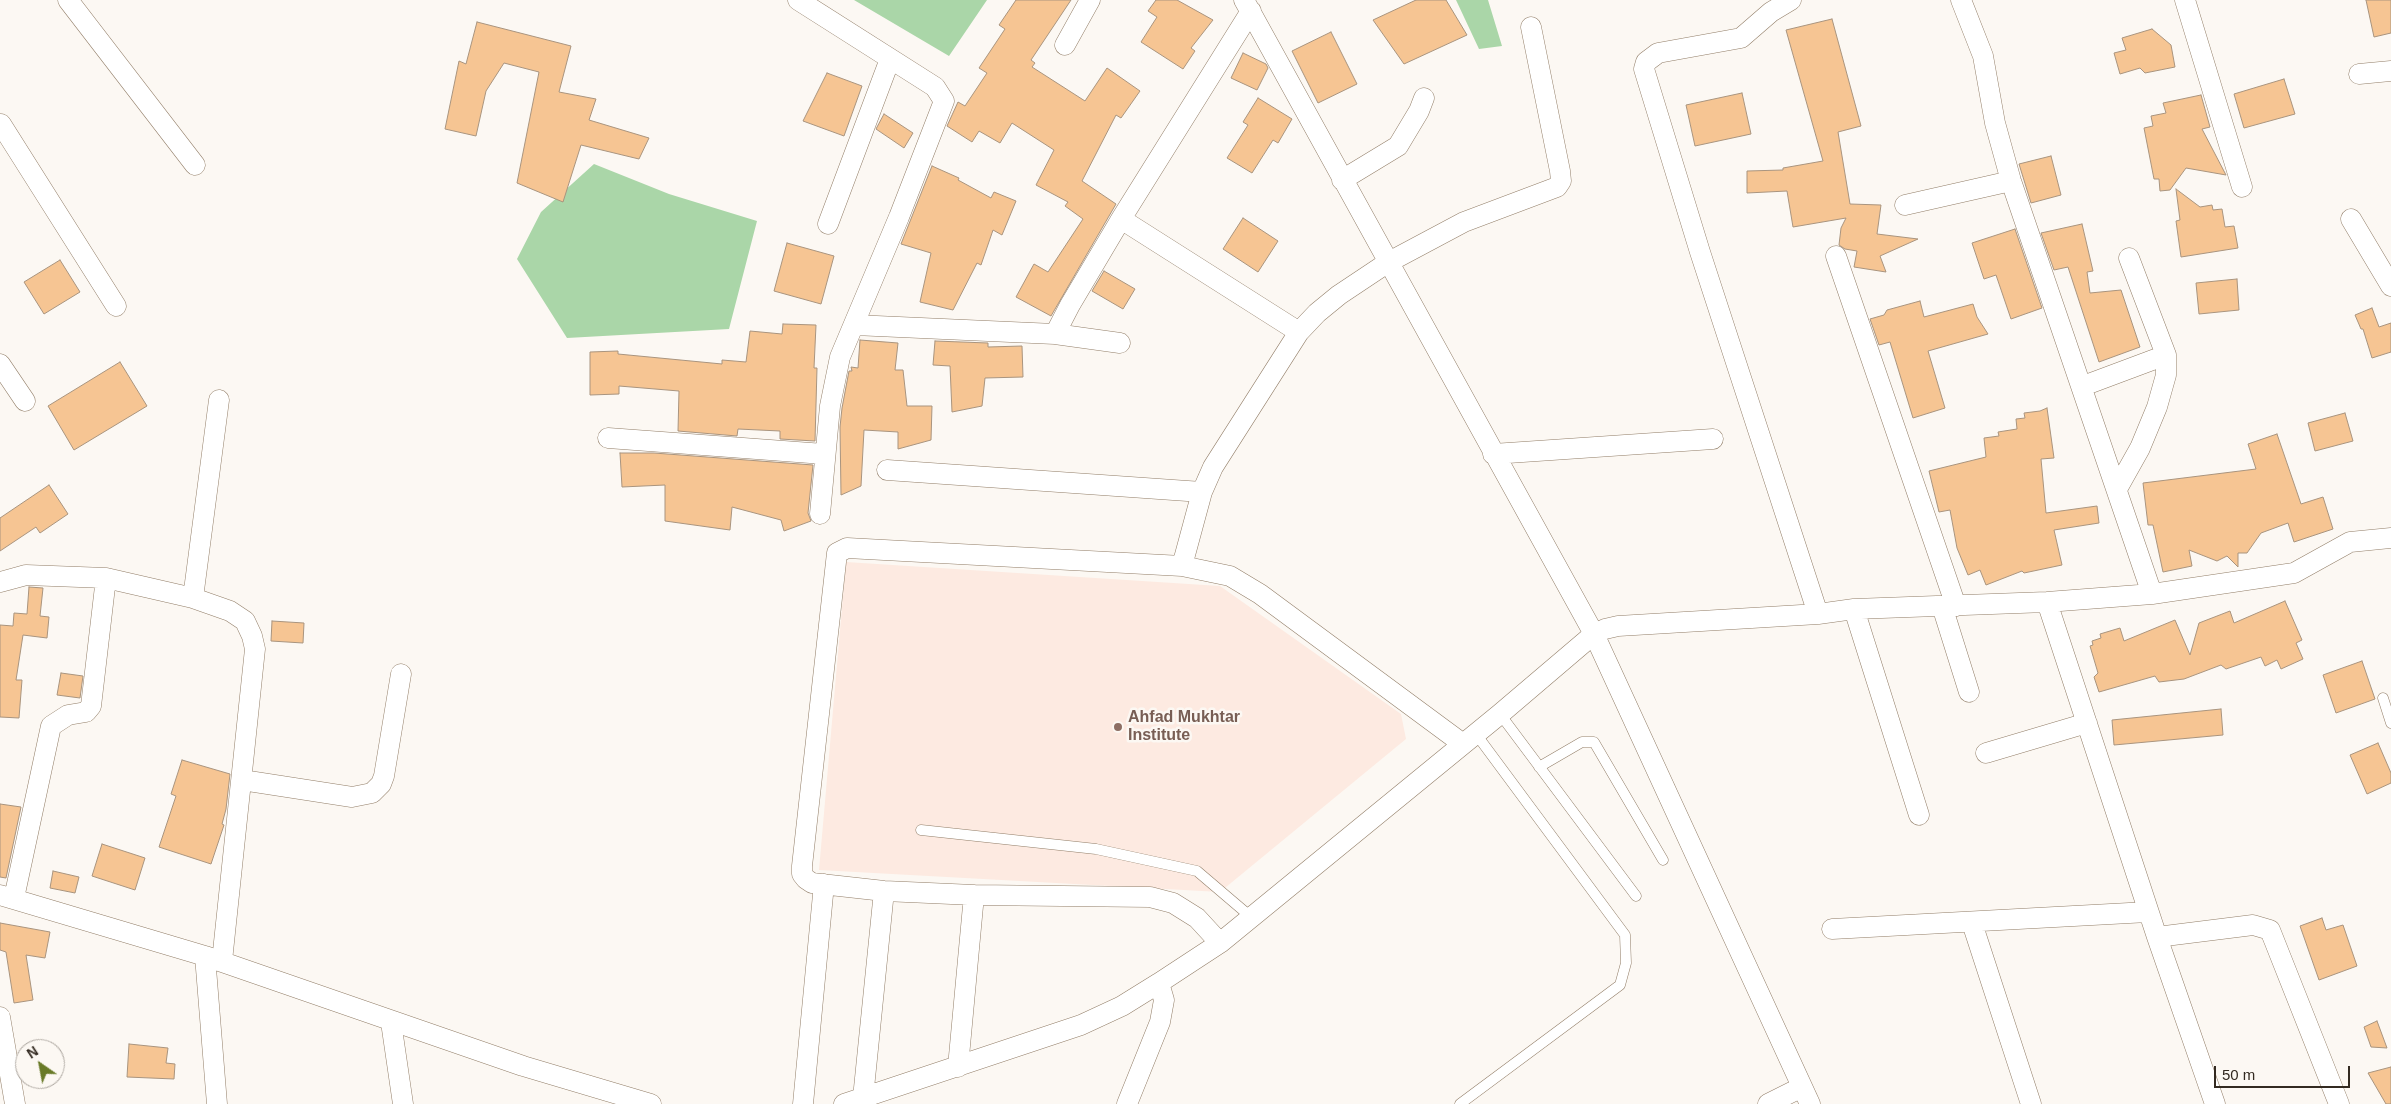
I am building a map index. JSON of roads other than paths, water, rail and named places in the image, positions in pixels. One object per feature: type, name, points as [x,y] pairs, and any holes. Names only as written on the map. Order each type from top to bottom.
[{"type":"street","points":[[68,0],[195,165]]},
{"type":"street","points":[[798,0],[935,87],[944,100],[835,374],[824,454],[820,514]]},
{"type":"street","points":[[1065,45],[1090,0]]},
{"type":"street","points":[[1791,0],[1770,12],[1741,38],[1658,53],[1646,62],[1644,69],[1700,252],[1818,614]]},
{"type":"street","points":[[1961,0],[1983,56],[1995,124],[2012,181],[2152,594]]},
{"type":"street","points":[[2185,0],[2242,187]]},
{"type":"street","points":[[1248,6],[1387,263],[1594,634],[1806,1096],[1768,1104]]},
{"type":"street","points":[[1055,334],[1070,305],[1248,6]]},
{"type":"street","points":[[1182,566],[1202,492],[1226,446],[1300,332],[1339,295],[1387,263],[1464,222],[1551,190],[1561,180],[1531,26]]},
{"type":"street","points":[[828,224],[890,59]]},
{"type":"street","points":[[2359,74],[2391,71]]},
{"type":"street","points":[[1342,180],[1398,146],[1419,111],[1424,98]]},
{"type":"street","points":[[0,124],[116,306]]},
{"type":"street","points":[[1905,205],[2012,181]]},
{"type":"street","points":[[1121,219],[1300,332]]},
{"type":"street","points":[[2351,219],[2391,286]]},
{"type":"street","points":[[1836,256],[1949,606],[1969,692]]},
{"type":"street","points":[[2117,489],[2140,448],[2158,407],[2166,375],[2166,355],[2129,258]]},
{"type":"street","points":[[854,325],[1055,334],[1120,343]]},
{"type":"street","points":[[2083,386],[2166,355]]},
{"type":"street","points":[[0,364],[25,401]]},
{"type":"street","points":[[193,598],[219,400]]},
{"type":"street","points":[[608,438],[824,454]]},
{"type":"street","points":[[1493,454],[1713,438]]},
{"type":"street","points":[[887,470],[1202,492]]},
{"type":"street","points":[[884,891],[854,1101],[958,1067],[1102,1016],[1159,983],[1220,943],[1470,739],[1594,634],[1618,626],[1818,614],[1854,609],[2047,602],[2152,594],[2294,573],[2350,542],[2391,538]]},
{"type":"street","points":[[1220,943],[1197,918],[1173,903],[1150,897],[974,895],[884,891],[824,884],[806,879],[802,874],[802,866],[836,557],[841,550],[1182,566],[1230,576],[1243,583],[1470,739]]},
{"type":"street","points":[[0,582],[26,576],[106,578],[193,598],[230,612],[245,621],[252,636],[254,649],[242,780],[214,959],[218,1104]]},
{"type":"street","points":[[106,578],[91,706],[86,712],[68,716],[51,726],[7,897],[214,959],[391,1022],[523,1066],[651,1104]]},
{"type":"street","points":[[2047,602],[2148,912],[2215,1104]]},
{"type":"street","points":[[1854,609],[1919,814]]},
{"type":"street","points":[[242,780],[352,797],[372,793],[381,784],[384,776],[400,674]]},
{"type":"street","points":[[1986,753],[2087,723]]},
{"type":"street","points":[[803,1104],[824,884]]},
{"type":"street","points":[[958,1067],[974,895]]},
{"type":"street","points":[[1832,929],[1972,923],[2148,912]]},
{"type":"street","points":[[1972,923],[2031,1104]]},
{"type":"street","points":[[2157,937],[2253,926],[2270,930],[2275,937],[2339,1104]]},
{"type":"street","points":[[1127,1104],[1160,1022],[1164,1000],[1159,983]]},
{"type":"street","points":[[0,1017],[15,1104]]},
{"type":"street","points":[[391,1022],[403,1104]]},
{"type":"lane","points":[[2383,698],[2391,722]]},
{"type":"lane","points":[[1500,714],[1636,896]]},
{"type":"lane","points":[[1460,1104],[1620,985],[1626,963],[1626,935],[1470,739]]},
{"type":"lane","points":[[1539,767],[1582,742],[1594,742],[1663,860]]},
{"type":"lane","points":[[921,830],[1096,850],[1197,871],[1251,917]]},
{"type":"place","name":"Ahfad Mukhtar Institute","points":[[1118,727]]}]
